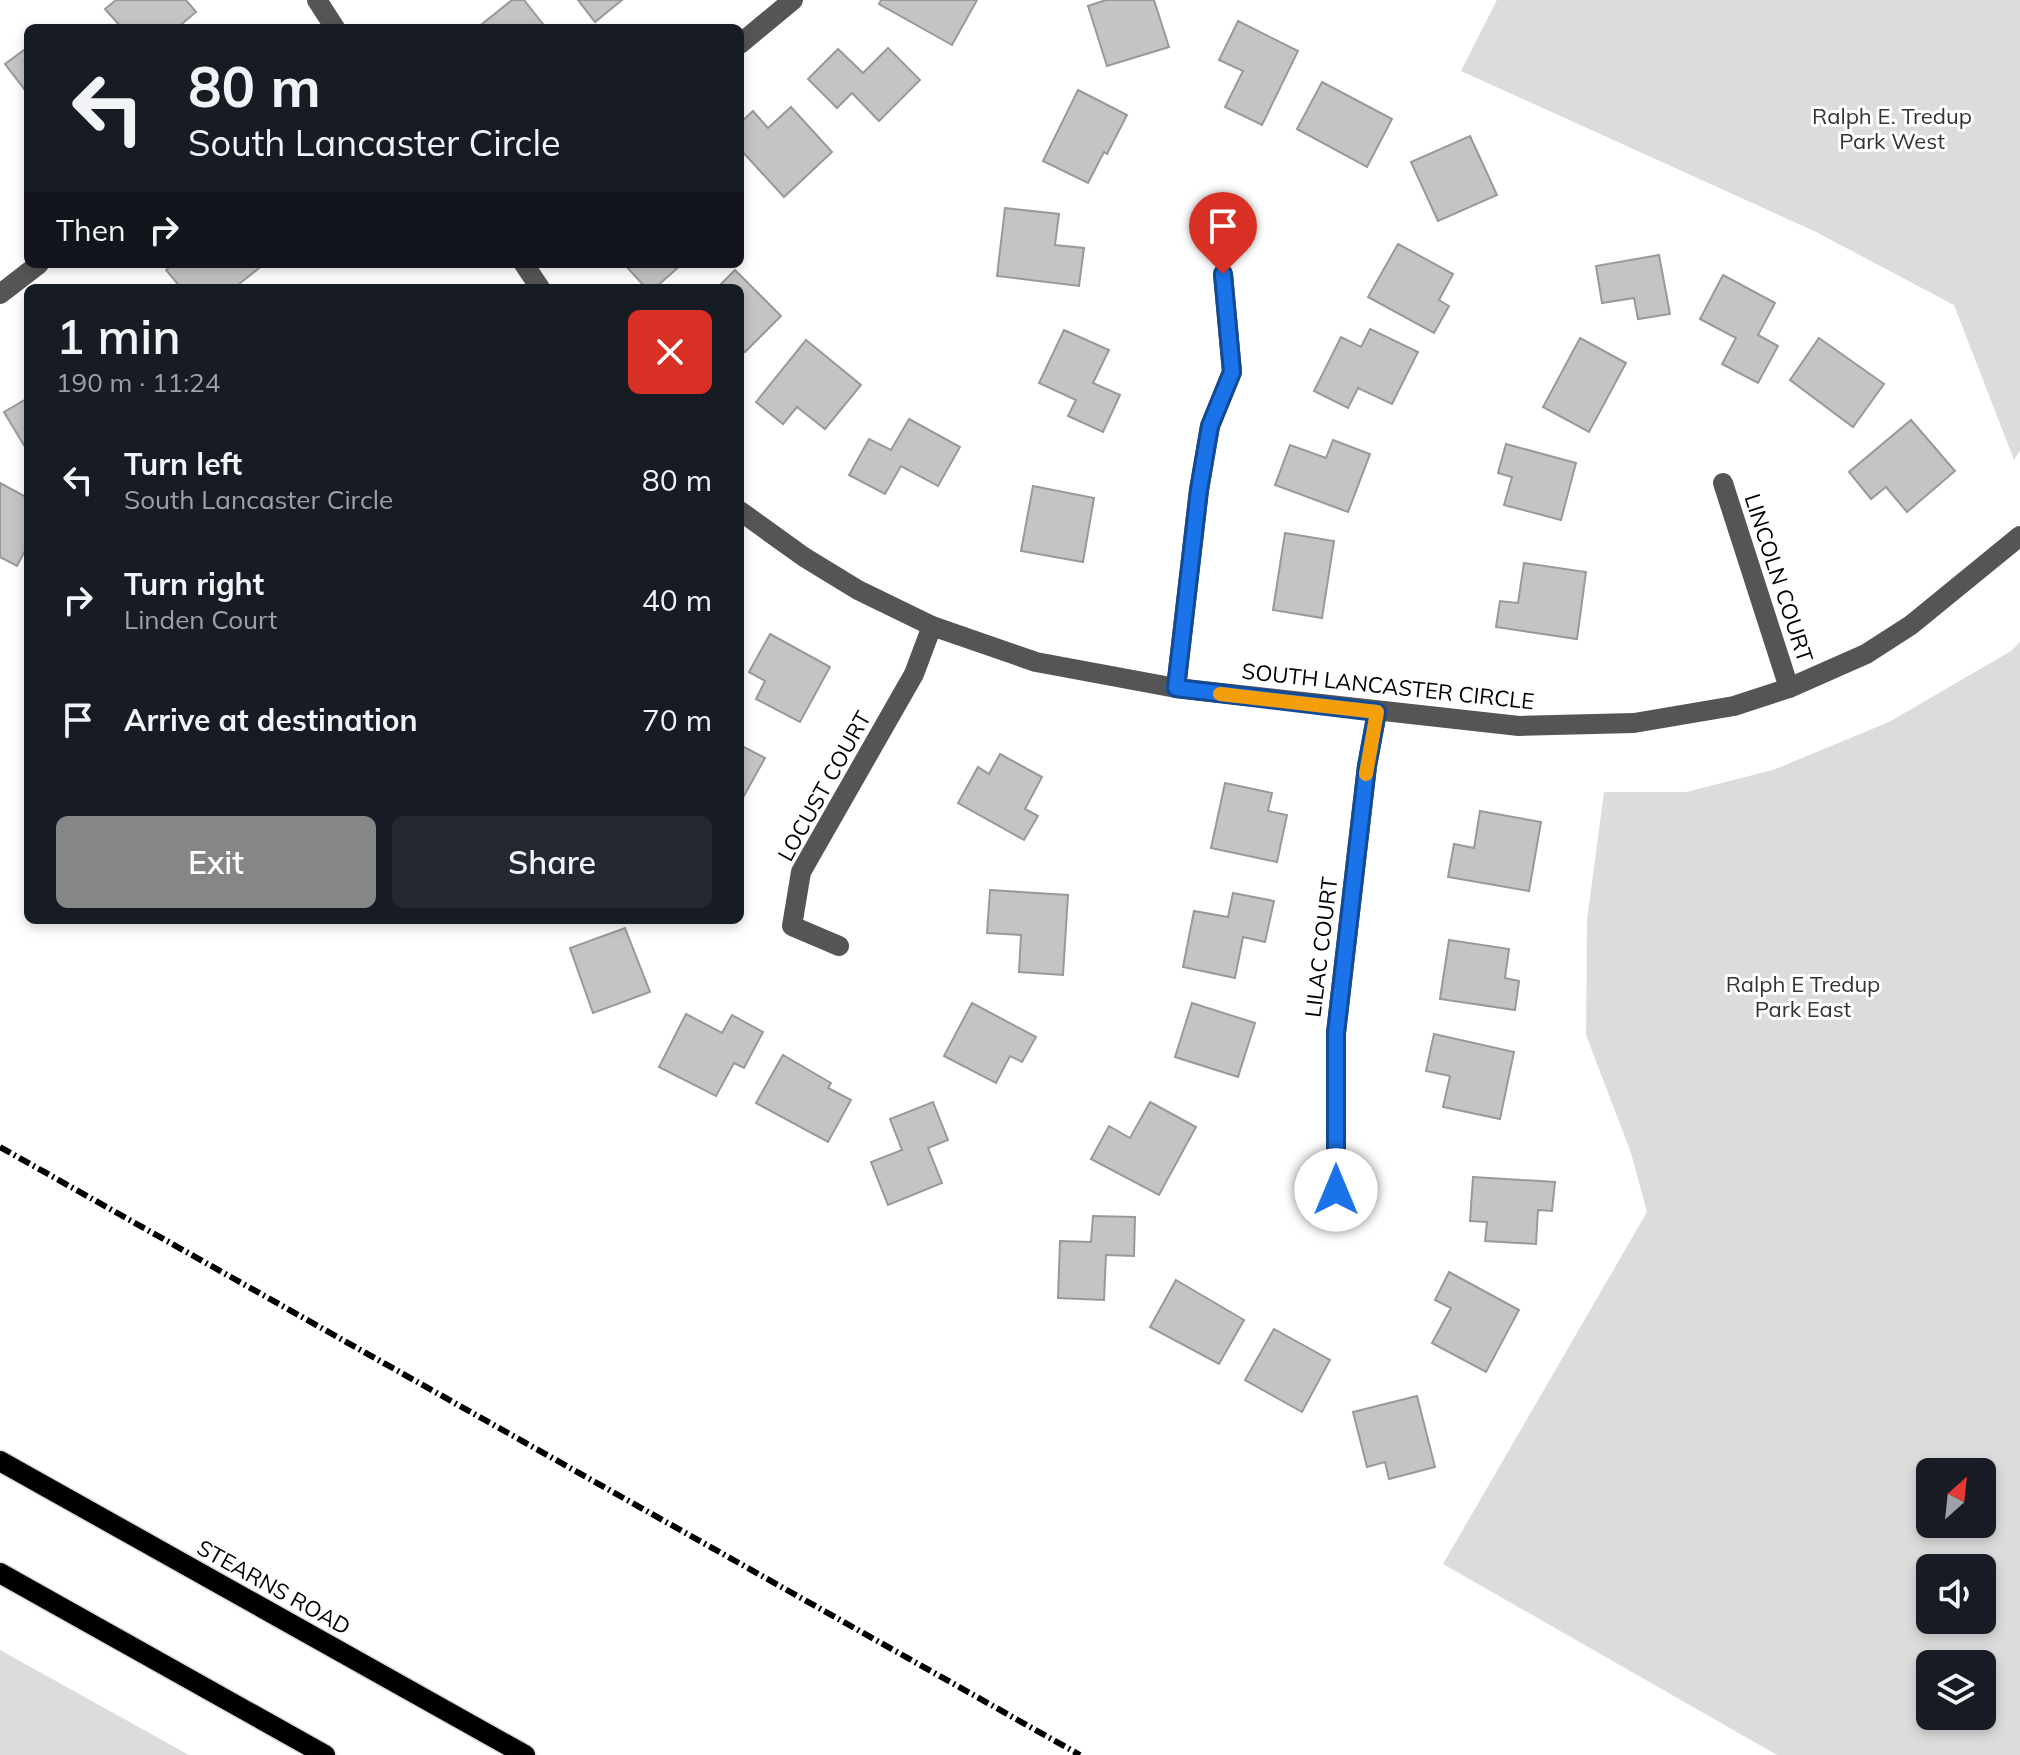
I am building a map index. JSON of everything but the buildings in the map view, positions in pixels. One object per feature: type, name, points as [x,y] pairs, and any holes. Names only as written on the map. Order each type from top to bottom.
[{"type":"main road","name":"STEARNS ROAD","points":[[0,1461],[525,1755]]},
{"type":"main road","points":[[0,1573],[325,1755]]},
{"type":"street","points":[[317,0],[332,24]]},
{"type":"street","points":[[744,41],[793,0]]},
{"type":"street","points":[[0,294],[34,268]]},
{"type":"street","points":[[1176,688],[1199,490],[1210,426],[1232,372],[1223,274]]},
{"type":"street","name":"LINCOLN COURT","points":[[1723,483],[1789,688]]},
{"type":"street","name":"SOUTH LANCASTER CIRCLE","points":[[744,514],[804,557],[858,590],[932,626],[1036,662],[1176,688],[1519,726],[1634,723],[1734,706],[1789,688],[1866,654],[1911,625],[2020,536]]},
{"type":"street","name":"LOCUST COURT","points":[[839,946],[792,926],[801,872],[914,674],[932,626]]},
{"type":"street","name":"LILAC COURT","points":[[1336,1190],[1336,1033],[1367,766],[1377,712]]},
{"type":"green space","name":"Ralph E. Tredup Park West","points":[[1497,0],[2020,0],[2020,451],[2014,460],[1954,305],[1814,231],[1461,71]]},
{"type":"green space","name":"Ralph E Tredup Park East","points":[[2020,642],[2020,1755],[1777,1755],[1443,1564],[1647,1212],[1631,1153],[1586,1035],[1587,920],[1604,792],[1686,792],[1773,770],[1889,722],[2011,651]]},
{"type":"green space","points":[[0,1650],[189,1755],[0,1755]]},
{"type":"railway","points":[[0,1147],[1080,1755]]},
{"type":"slow traffic","points":[[1220,694],[1377,712],[1366,774]]},
{"type":"route","points":[[1223,274],[1232,372],[1210,426],[1199,490],[1176,688],[1377,712],[1367,766],[1336,1033],[1336,1190]]}]
